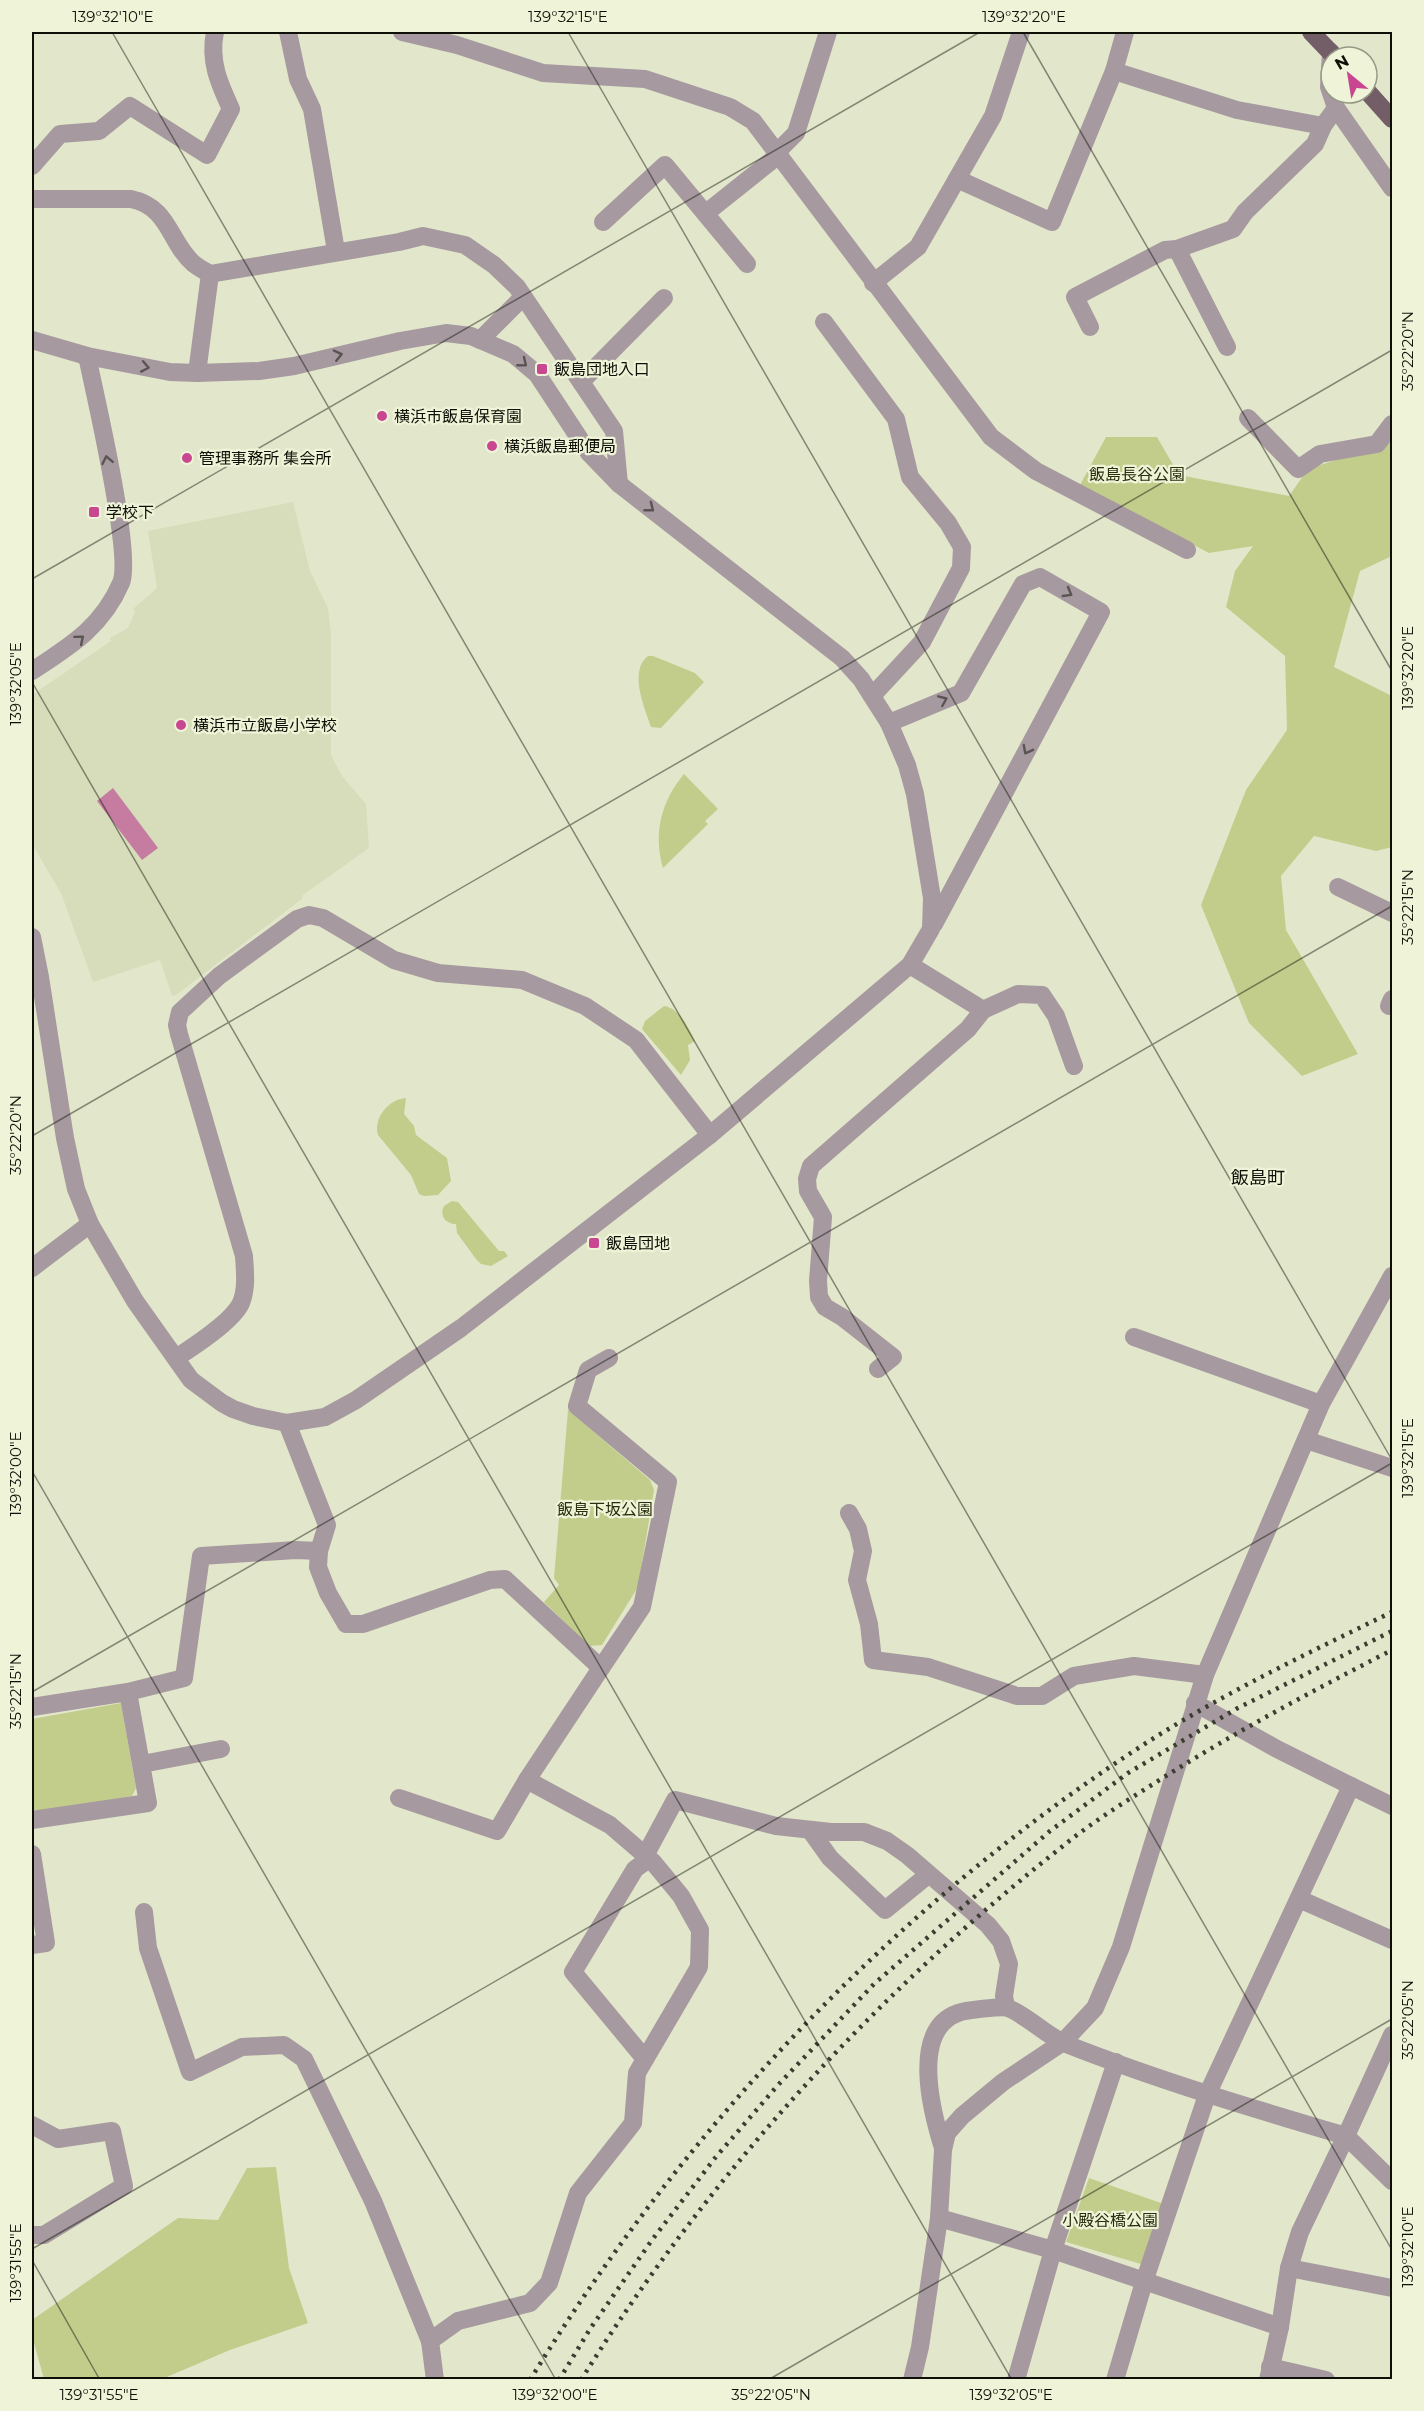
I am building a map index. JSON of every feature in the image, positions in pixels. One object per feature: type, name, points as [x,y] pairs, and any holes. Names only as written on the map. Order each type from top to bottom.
[{"type":"main road","points":[[1311,32],[1323,45]]},
{"type":"main road","points":[[1379,104],[1392,119]]},
{"type":"street","points":[[32,166],[60,134],[99,131],[130,106],[207,155],[231,109],[216,76],[211,49],[215,32]]},
{"type":"street","points":[[288,32],[298,79],[312,109],[336,251]]},
{"type":"street","points":[[402,32],[457,45],[543,73],[645,79],[730,107],[753,121],[779,152],[873,283],[991,437],[1036,471],[1187,550]]},
{"type":"street","points":[[706,213],[779,152],[796,133],[828,32]]},
{"type":"street","points":[[873,283],[918,247],[993,116],[1021,32]]},
{"type":"street","points":[[957,179],[1052,222],[1114,70],[1125,32]]},
{"type":"street","points":[[1114,70],[1237,110],[1323,126]]},
{"type":"street","points":[[1335,105],[1392,188]]},
{"type":"street","points":[[1090,327],[1076,297],[1165,250],[1178,249],[1233,229],[1245,212],[1315,144],[1323,126],[1336,108]]},
{"type":"street","points":[[603,222],[665,165],[747,264]]},
{"type":"street","points":[[32,200],[131,199],[145,202],[156,211],[193,264],[210,274],[423,236],[465,245],[494,264],[517,287],[614,431],[619,484]]},
{"type":"street","points":[[1178,249],[1227,347]]},
{"type":"street","points":[[196,373],[210,274]]},
{"type":"street","points":[[480,340],[524,297]]},
{"type":"street","points":[[581,382],[664,298]]},
{"type":"street","points":[[824,322],[896,419],[910,477],[948,523],[962,547],[961,568],[922,642],[872,696]]},
{"type":"street","points":[[32,340],[87,356],[170,372],[196,373],[259,371],[294,366],[400,341],[446,333],[480,340],[513,354],[537,374],[589,453],[619,484],[842,658],[872,696],[889,723],[907,765],[915,794],[932,898],[931,929]]},
{"type":"street","points":[[32,671],[76,643],[95,626],[122,580],[123,547],[87,356]]},
{"type":"street","points":[[1248,418],[1299,469],[1320,454],[1377,444],[1392,424]]},
{"type":"street","points":[[32,937],[65,1138],[76,1189],[90,1224],[135,1301],[191,1380],[222,1403],[253,1416],[287,1423],[325,1417],[356,1400],[461,1328],[710,1135],[910,965],[1101,612],[1040,578],[1023,584],[961,693],[889,723]]},
{"type":"street","points":[[1338,887],[1392,913]]},
{"type":"street","points":[[176,1358],[200,1342],[240,1305],[246,1282],[244,1256],[179,1034],[177,1025],[180,1012],[219,976],[297,919],[309,915],[322,918],[394,960],[438,973],[522,980],[585,1006],[636,1040],[710,1135]]},
{"type":"street","points":[[910,965],[983,1010]]},
{"type":"street","points":[[878,1369],[893,1357],[825,1306],[819,1297],[823,1217],[808,1191],[807,1179],[811,1166],[968,1029],[983,1010],[1018,994],[1042,995],[1056,1016],[1074,1066]]},
{"type":"street","points":[[32,1268],[90,1224]]},
{"type":"street","points":[[912,2379],[920,2347],[939,2218],[946,2133],[962,2116],[1003,2082],[1062,2042],[1095,2008],[1121,1947],[1205,1675],[1322,1404],[1392,1276]]},
{"type":"street","points":[[1134,1337],[1322,1404]]},
{"type":"street","points":[[399,1798],[497,1831],[527,1779],[642,1607],[668,1482],[577,1406],[588,1370],[609,1358]]},
{"type":"street","points":[[287,1423],[327,1525],[319,1551],[318,1568],[328,1593],[346,1624],[363,1624],[490,1580],[505,1580],[601,1668]]},
{"type":"street","points":[[1306,1440],[1392,1468]]},
{"type":"street","points":[[849,1513],[858,1530],[863,1551],[857,1580],[869,1624],[873,1660],[928,1667],[1017,1696],[1042,1696],[1074,1676],[1134,1666],[1205,1675]]},
{"type":"street","points":[[32,1707],[128,1692],[184,1678],[201,1556],[296,1550],[319,1551]]},
{"type":"street","points":[[32,1820],[148,1803],[128,1692]]},
{"type":"street","points":[[1195,1703],[1277,1749],[1392,1806]]},
{"type":"street","points":[[142,1764],[221,1749]]},
{"type":"street","points":[[430,2341],[458,2321],[530,2302],[549,2283],[578,2193],[633,2123],[637,2073],[699,1967],[699,1930],[681,1896],[648,1857],[610,1825],[527,1779]]},
{"type":"street","points":[[1115,2379],[1144,2282],[1207,2095],[1352,1786]]},
{"type":"street","points":[[645,2059],[573,1972],[635,1869],[648,1857],[675,1800],[776,1826],[864,1832],[887,1841],[901,1850],[988,1925],[1000,1941],[1009,1964],[1004,1996],[1006,2007]]},
{"type":"street","points":[[810,1830],[830,1858],[885,1910],[928,1875]]},
{"type":"street","points":[[32,1854],[46,1942],[32,1945]]},
{"type":"street","points":[[1299,1899],[1392,1940]]},
{"type":"street","points":[[144,1912],[148,1948],[190,2072],[242,2047],[284,2045],[304,2059],[373,2201],[430,2341],[435,2379]]},
{"type":"street","points":[[943,2150],[931,2108],[929,2044],[940,2026],[958,2013],[1006,2007],[1062,2042],[1207,2095],[1346,2136],[1392,2181]]},
{"type":"street","points":[[1326,2379],[1269,2373],[1280,2327],[1289,2268],[1300,2232],[1392,2035]]},
{"type":"street","points":[[1016,2379],[1053,2250],[1116,2062]]},
{"type":"street","points":[[32,2125],[58,2139],[112,2131],[124,2186],[44,2235],[32,2235]]},
{"type":"street","points":[[939,2218],[1053,2250],[1280,2327]]},
{"type":"street","points":[[1289,2268],[1392,2288]]},
{"type":"shaded area","name":"横浜市立飯島小学校","points":[[293,502],[310,571],[328,608],[331,633],[331,755],[342,776],[366,804],[369,848],[303,895],[302,899],[176,995],[172,996],[160,960],[93,982],[61,893],[32,844],[32,695],[111,641],[110,638],[128,628],[135,612],[133,609],[157,588],[148,531]]},
{"type":"shaded area","points":[[113,788],[158,848],[142,860],[97,801]]},
{"type":"green space","name":"飯島長谷公園","points":[[1392,429],[1392,556],[1360,571],[1334,667],[1392,696],[1392,847],[1376,851],[1314,836],[1281,876],[1286,930],[1358,1054],[1302,1076],[1249,1023],[1201,905],[1246,790],[1287,730],[1285,656],[1226,607],[1235,571],[1253,546],[1209,553],[1080,485],[1106,437],[1157,437],[1179,475],[1289,496],[1308,469],[1379,446]]},
{"type":"green space","points":[[648,656],[695,673],[704,682],[661,728],[651,727],[640,690],[639,671]]},
{"type":"green space","points":[[684,774],[718,809],[705,821],[708,824],[663,868],[659,843],[661,818],[670,795]]},
{"type":"green space","points":[[664,1006],[679,1015],[695,1041],[688,1045],[690,1060],[681,1075],[642,1029],[645,1021]]},
{"type":"green space","points":[[406,1098],[404,1114],[414,1126],[416,1135],[447,1158],[451,1181],[438,1195],[419,1194],[411,1175],[378,1135],[378,1122],[384,1110],[394,1102]]},
{"type":"green space","points":[[452,1201],[458,1202],[499,1251],[504,1251],[508,1256],[491,1266],[481,1264],[457,1233],[456,1224],[444,1219],[442,1213],[444,1206]]},
{"type":"green space","name":"飯島下坂公園","points":[[568,1410],[650,1480],[654,1490],[638,1587],[602,1645],[589,1646],[544,1602],[559,1585],[554,1578]]},
{"type":"green space","points":[[121,1703],[136,1788],[132,1796],[39,1812],[32,1809],[32,1719]]},
{"type":"green space","points":[[276,2167],[289,2268],[308,2323],[230,2350],[162,2379],[44,2379],[32,2336],[32,2320],[178,2218],[218,2220],[247,2168]]},
{"type":"green space","name":"小殿谷橋公園","points":[[1089,2178],[1164,2204],[1141,2264],[1066,2242]]},
{"type":"railway","points":[[530,2380],[590,2287],[656,2197],[726,2111],[801,2028],[881,1950],[964,1877],[1052,1808],[1143,1745],[1234,1691],[1392,1612]]},
{"type":"railway","points":[[559,2380],[590,2329],[652,2240],[715,2158],[778,2085],[874,1984],[1050,1831],[1128,1773],[1236,1709],[1392,1631]]},
{"type":"railway","points":[[581,2380],[630,2305],[683,2231],[739,2161],[799,2092],[861,2027],[993,1903],[1076,1836],[1169,1774],[1224,1741],[1392,1650]]},
{"type":"place","name":"飯島団地入口","points":[[542,369]]},
{"type":"place","name":"横浜市飯島保育園","points":[[382,416]]},
{"type":"place","name":"横浜飯島郵便局","points":[[492,446]]},
{"type":"place","name":"管理事務所 集会所","points":[[187,458]]},
{"type":"place","name":"学校下","points":[[94,512]]},
{"type":"place","name":"横浜市立飯島小学校","points":[[181,725]]},
{"type":"place","name":"飯島団地","points":[[594,1243]]},
{"type":"district","name":"飯島町","points":[[1258,1178]]}]
